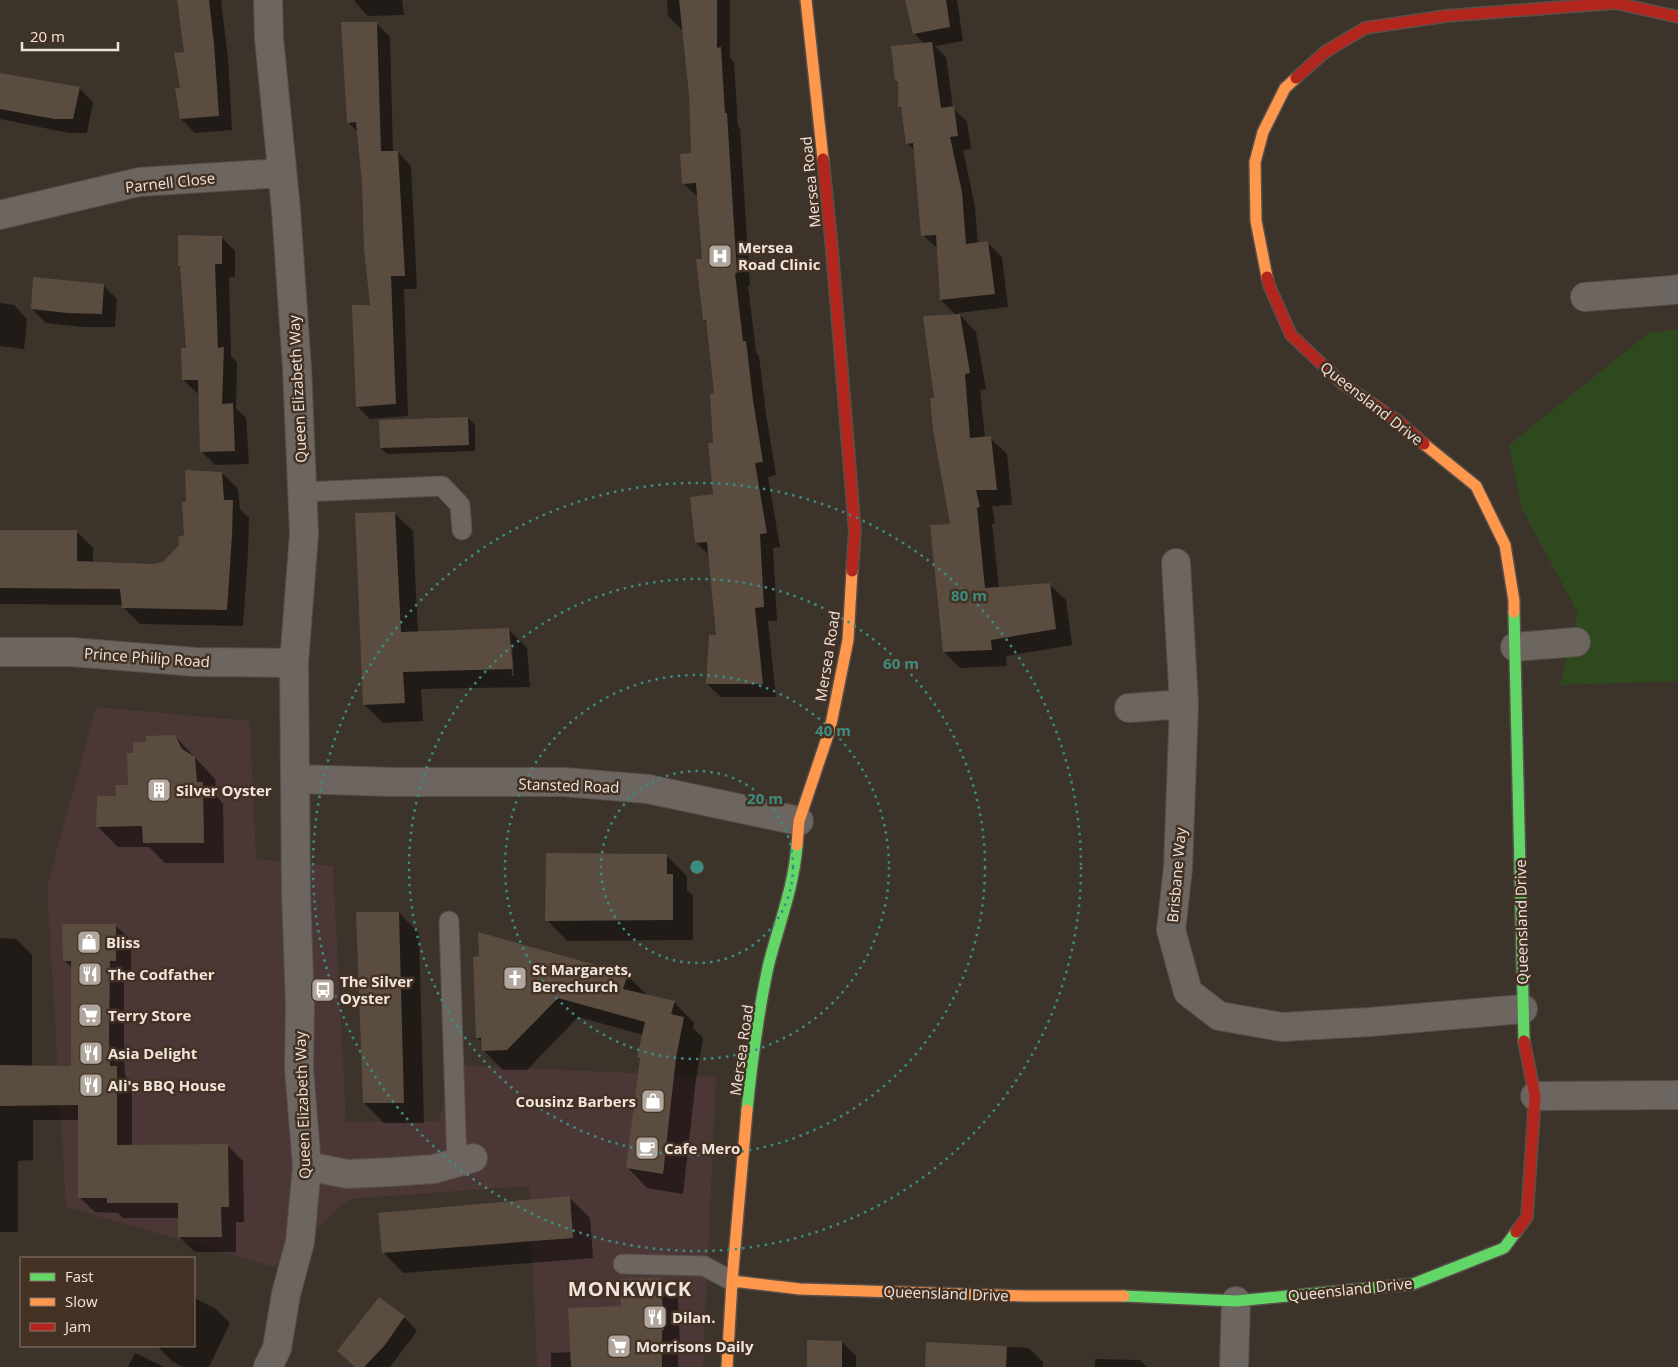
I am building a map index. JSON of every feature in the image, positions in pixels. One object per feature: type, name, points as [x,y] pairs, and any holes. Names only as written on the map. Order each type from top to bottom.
[{"type":"street","name":"Queen Elizabeth Way","points":[[268,0],[269,38],[282,173],[297,368],[304,534],[294,663],[296,893],[300,1004],[299,1069],[307,1166],[300,1242],[286,1294],[277,1348],[268,1367]]},
{"type":"street","name":"Mersea Road","points":[[727,1367],[732,1281],[752,1057],[769,965],[795,870],[799,821],[830,729],[848,640],[855,532],[832,250],[806,0]]},
{"type":"street","name":"Queensland Drive","points":[[732,1281],[800,1289],[1028,1296],[1143,1296],[1236,1301],[1413,1284],[1504,1248],[1527,1217],[1535,1096],[1524,1038],[1514,602],[1505,545],[1476,486],[1452,468],[1400,422],[1343,384],[1291,335],[1269,285],[1256,221],[1256,162],[1263,132],[1285,88],[1325,52],[1365,28],[1446,16],[1615,3],[1675,10]]},
{"type":"street","name":"Parnell Close","points":[[0,214],[139,182],[282,173]]},
{"type":"street","points":[[1585,297],[1678,289]]},
{"type":"street","name":"Brisbane Way","points":[[1176,562],[1184,704],[1178,868],[1171,930],[1188,992],[1219,1016],[1282,1027],[1370,1022],[1523,1009]]},
{"type":"street","points":[[1515,647],[1576,642]]},
{"type":"street","name":"Prince Philip Road","points":[[0,652],[71,652],[196,662],[294,663]]},
{"type":"street","points":[[1129,708],[1184,704]]},
{"type":"street","name":"Stansted Road","points":[[296,779],[472,783],[564,782],[648,789],[799,821]]},
{"type":"street","points":[[1535,1096],[1678,1095]]},
{"type":"street","points":[[307,1166],[347,1174],[434,1170],[465,1161]]},
{"type":"street","points":[[1234,1367],[1236,1301]]},
{"type":"lane","points":[[302,492],[442,486],[460,505],[462,530]]},
{"type":"lane","points":[[449,921],[465,1161]]},
{"type":"lane","points":[[623,1264],[704,1266],[732,1281]]},
{"type":"shaded area","points":[[96,707],[250,721],[256,859],[333,866],[346,1122],[438,1121],[459,1065],[716,1077],[703,1367],[537,1367],[529,1186],[349,1199],[274,1267],[66,1207],[47,886]]},
{"type":"green space","points":[[1678,329],[1678,681],[1560,685],[1578,613],[1522,509],[1509,445],[1649,333]]},
{"type":"building","points":[[177,0],[209,0],[219,116],[180,119],[175,88],[180,88],[174,53],[184,52]]},
{"type":"building","points":[[679,0],[717,0],[717,48],[721,47],[725,113],[727,113],[737,273],[735,273],[743,341],[746,341],[763,462],[755,463],[767,533],[760,534],[764,607],[755,608],[763,684],[706,684],[709,635],[716,635],[707,542],[695,543],[690,497],[713,494],[708,443],[713,443],[710,394],[714,393],[706,320],[703,320],[696,259],[702,259],[696,183],[682,184],[680,154],[691,153],[689,94]]},
{"type":"building","points":[[905,0],[946,0],[950,27],[913,34]]},
{"type":"building","points":[[341,22],[377,22],[381,151],[398,151],[405,276],[391,276],[396,404],[356,407],[352,305],[370,305],[364,249],[362,183],[356,122],[347,123]]},
{"type":"building","points":[[932,42],[941,108],[954,106],[958,136],[950,137],[962,192],[966,244],[988,241],[995,294],[940,300],[936,235],[921,236],[913,143],[906,144],[901,107],[898,107],[898,81],[895,81],[891,46]]},
{"type":"building","points":[[0,73],[80,87],[73,119],[54,119],[0,109]]},
{"type":"building","points":[[178,235],[222,236],[222,264],[215,264],[218,348],[224,347],[222,404],[233,403],[235,451],[200,452],[198,380],[182,380],[181,348],[186,348],[180,266],[178,266]]},
{"type":"building","points":[[33,277],[104,284],[102,314],[31,309]]},
{"type":"building","points":[[960,314],[970,373],[965,374],[970,438],[991,436],[997,490],[976,490],[980,507],[977,508],[985,588],[1050,583],[1056,629],[991,640],[992,650],[943,652],[930,525],[950,524],[933,430],[930,398],[934,398],[923,316]]},
{"type":"building","points":[[468,417],[469,445],[380,448],[379,420]]},
{"type":"building","points":[[185,470],[222,472],[224,500],[233,500],[227,610],[122,608],[120,589],[0,588],[0,530],[77,530],[77,561],[152,564],[163,562],[179,545],[178,537],[184,535],[182,502],[186,501]]},
{"type":"building","points":[[395,512],[401,632],[509,628],[513,669],[403,672],[405,703],[363,705],[355,513]]},
{"type":"building","name":"Silver Oyster","points":[[175,735],[182,749],[195,757],[197,782],[203,782],[204,843],[143,843],[142,826],[96,827],[97,796],[116,796],[115,785],[128,785],[127,753],[133,753],[133,742],[146,742],[146,736]]},
{"type":"building","points":[[546,853],[667,854],[667,874],[673,874],[673,920],[545,921]]},
{"type":"building","points":[[356,912],[399,912],[404,1103],[363,1103]]},
{"type":"building","points":[[62,924],[116,924],[116,961],[110,961],[109,1039],[110,1066],[117,1066],[117,1145],[228,1144],[229,1207],[221,1207],[222,1237],[178,1237],[178,1203],[107,1203],[107,1198],[78,1198],[78,1105],[0,1106],[0,1065],[71,1066],[71,961],[63,961]]},
{"type":"building","points":[[478,932],[628,974],[623,989],[675,1001],[671,1014],[684,1017],[676,1058],[663,1174],[626,1168],[640,1058],[637,1057],[645,1022],[558,998],[507,1050],[482,1051],[481,1038],[476,1038],[473,957],[479,956]]},
{"type":"building","points":[[570,1196],[573,1238],[382,1253],[378,1213]]},
{"type":"building","points":[[661,1278],[664,1330],[662,1330],[662,1367],[571,1367],[568,1308],[621,1306],[620,1279]]},
{"type":"building","points":[[379,1297],[405,1316],[385,1345],[364,1367],[355,1367],[337,1351]]},
{"type":"building","points":[[807,1340],[842,1341],[842,1367],[807,1367]]},
{"type":"building","points":[[926,1342],[1007,1346],[1006,1367],[925,1367]]},
{"type":"traffic: fast","points":[[1514,612],[1524,1041]]},
{"type":"traffic: fast","points":[[747,1110],[762,999],[769,963],[789,890],[797,845]]},
{"type":"traffic: fast","points":[[1124,1296],[1236,1301],[1413,1284],[1504,1248],[1516,1232]]},
{"type":"traffic: slow","points":[[806,0],[823,159]]},
{"type":"traffic: slow","points":[[1267,277],[1256,221],[1255,162],[1263,132],[1285,88],[1296,78]]},
{"type":"traffic: slow","points":[[1424,444],[1476,486],[1505,545],[1514,612]]},
{"type":"traffic: slow","points":[[797,845],[799,821],[830,729],[848,640],[852,571]]},
{"type":"traffic: slow","points":[[727,1367],[732,1281],[747,1110]]},
{"type":"traffic: slow","points":[[732,1281],[800,1289],[1028,1296],[1124,1296]]},
{"type":"traffic: jam","points":[[1296,78],[1325,52],[1365,28],[1446,16],[1615,3],[1678,17]]},
{"type":"traffic: jam","points":[[823,159],[855,532],[852,571]]},
{"type":"traffic: jam","points":[[1267,277],[1291,335],[1343,384],[1399,422],[1424,444]]},
{"type":"traffic: jam","points":[[1516,1232],[1527,1217],[1535,1096],[1524,1041]]},
{"type":"place","name":"Mersea Road Clinic","points":[[720,256]]},
{"type":"place","name":"Silver Oyster","points":[[159,790]]},
{"type":"place","name":"Bliss","points":[[89,942]]},
{"type":"place","name":"The Codfather","points":[[90,974]]},
{"type":"place","name":"St Margarets, Berechurch","points":[[515,978]]},
{"type":"place","name":"The Silver Oyster","points":[[323,990]]},
{"type":"place","name":"Terry Store","points":[[90,1015]]},
{"type":"place","name":"Asia Delight","points":[[91,1053]]},
{"type":"place","name":"Ali's BBQ House","points":[[91,1085]]},
{"type":"place","name":"Cousinz Barbers","points":[[653,1101]]},
{"type":"place","name":"Cafe Mero","points":[[647,1148]]},
{"type":"place","name":"Dilan.","points":[[655,1317]]},
{"type":"place","name":"Morrisons Daily","points":[[619,1346]]},
{"type":"district","name":"MONKWICK","points":[[630,1288]]}]
